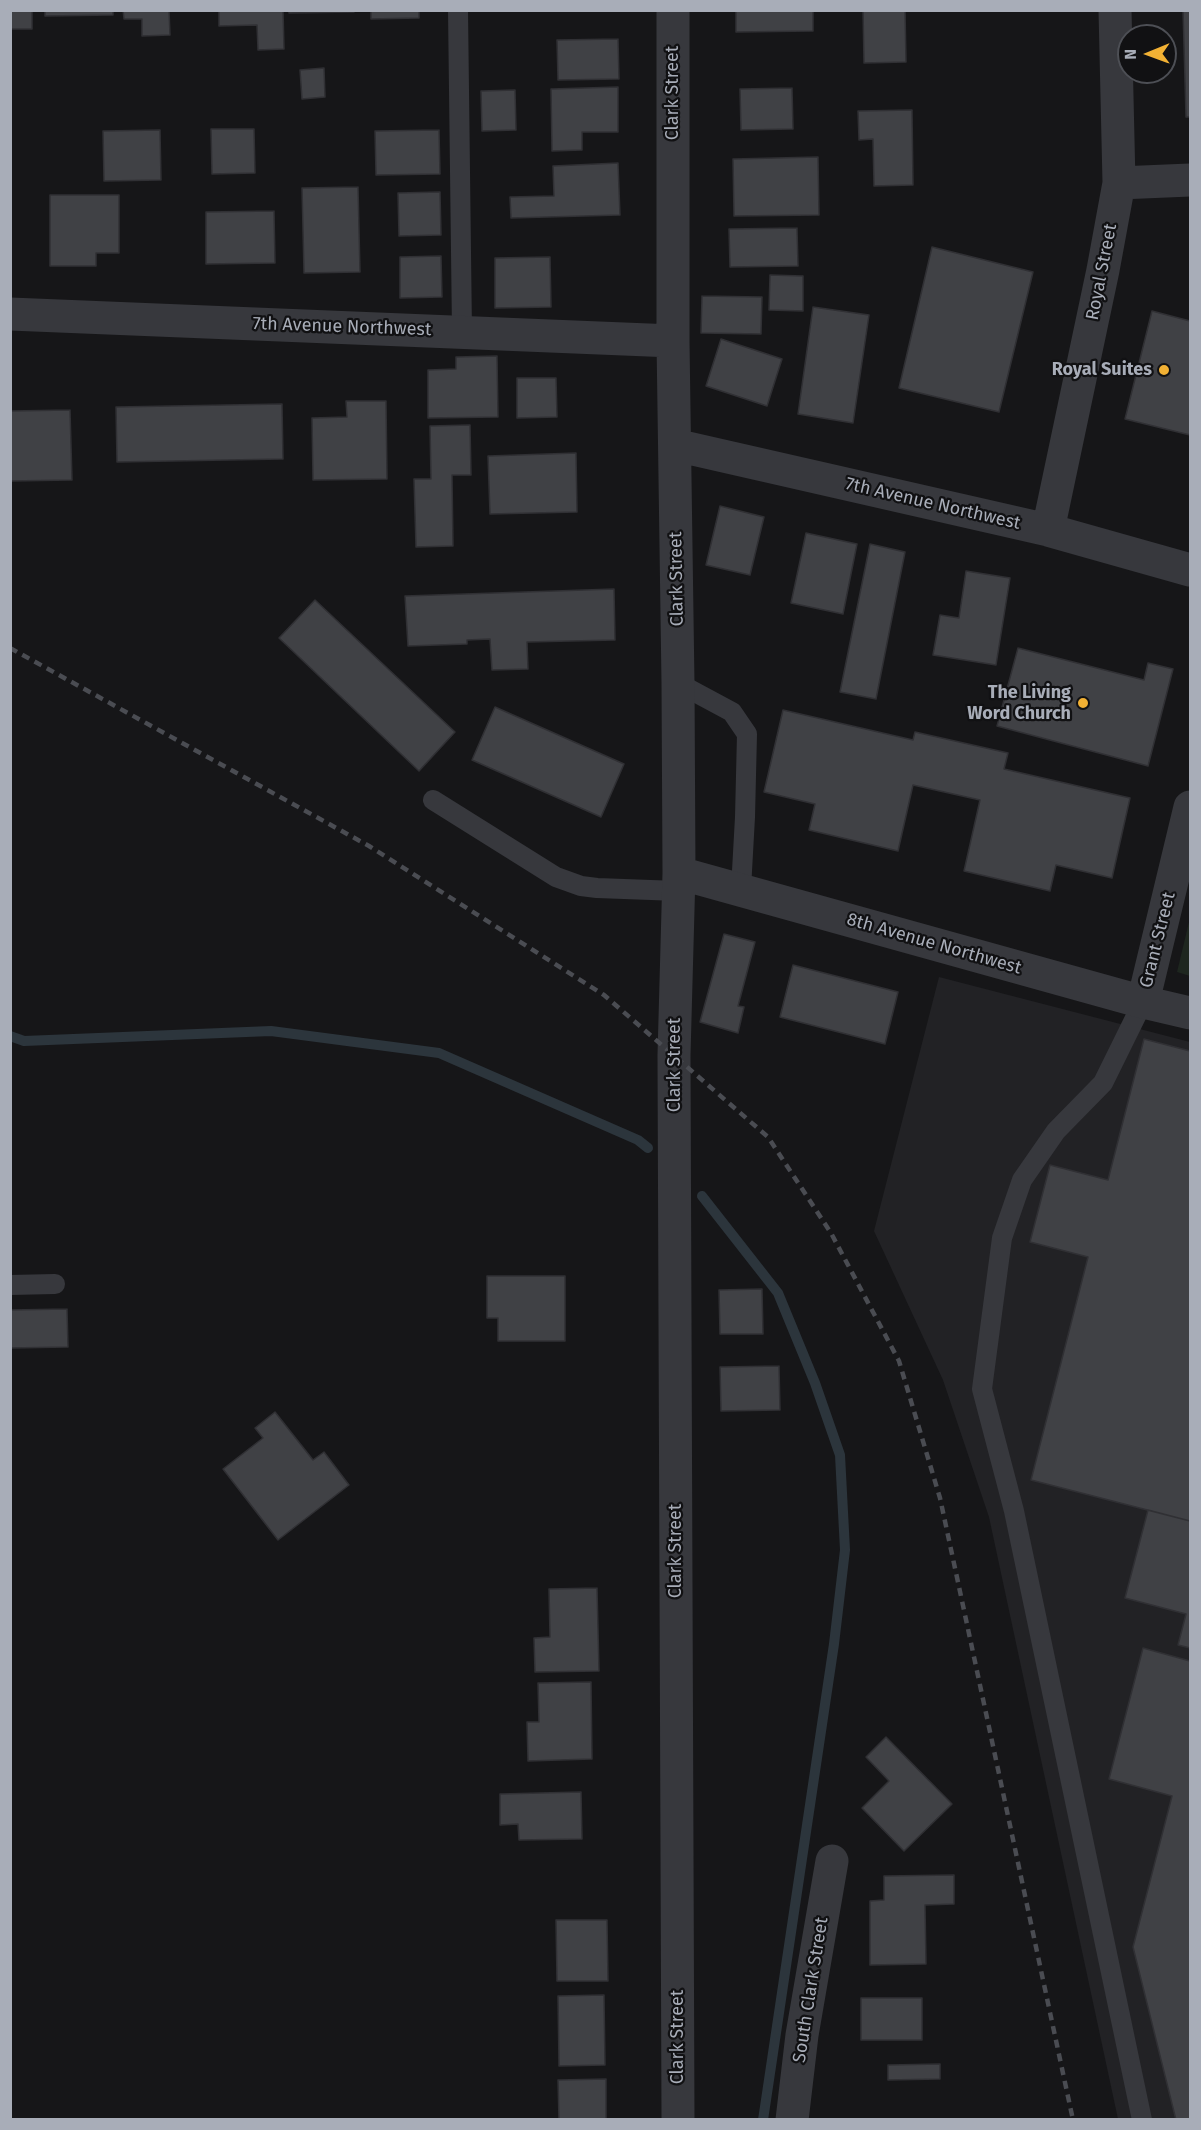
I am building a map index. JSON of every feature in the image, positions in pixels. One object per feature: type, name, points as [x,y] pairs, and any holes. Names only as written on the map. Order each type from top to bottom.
[{"type":"street","name":"Clark Street","points":[[673,10],[673,341],[678,683],[678,882],[674,1055],[678,2120]]},
{"type":"street","name":"Royal Street","points":[[1048,530],[1119,183],[1115,10]]},
{"type":"street","points":[[1119,183],[1191,180]]},
{"type":"street","name":"7th Avenue Northwest","points":[[10,314],[673,341]]},
{"type":"street","name":"7th Avenue Northwest","points":[[675,445],[1048,530],[1191,570]]},
{"type":"street","name":"Grant Street","points":[[1143,1002],[1191,807]]},
{"type":"street","name":"8th Avenue Northwest","points":[[678,882],[741,889],[1191,1014]]},
{"type":"street","name":"South Clark Street","points":[[792,2120],[802,2035],[832,1861]]},
{"type":"lane","points":[[458,10],[462,332]]},
{"type":"lane","points":[[678,683],[732,712],[747,734],[741,889]]},
{"type":"lane","points":[[433,800],[556,877],[581,886],[597,888],[678,882]]},
{"type":"lane","points":[[1142,2120],[1014,1511],[982,1389],[1002,1238],[1022,1180],[1056,1131],[1103,1083],[1143,1002]]},
{"type":"lane","points":[[10,1285],[55,1284]]},
{"type":"shaded area","points":[[1190,918],[1190,976],[1177,972]]},
{"type":"shaded area","points":[[939,977],[1190,1042],[1190,2119],[1118,2119],[989,1517],[943,1380],[874,1231]]},
{"type":"building","points":[[10,10],[32,10],[32,29],[10,29]]},
{"type":"building","points":[[45,10],[113,10],[113,15],[45,16]]},
{"type":"building","points":[[123,10],[169,10],[170,35],[142,36],[142,19],[124,19]]},
{"type":"building","points":[[219,10],[283,10],[284,49],[258,50],[257,25],[219,26]]},
{"type":"building","points":[[289,10],[354,10],[354,12],[289,13]]},
{"type":"building","points":[[371,10],[419,10],[419,18],[371,19]]},
{"type":"building","points":[[736,10],[813,10],[813,31],[736,32]]},
{"type":"building","points":[[863,10],[905,10],[906,62],[864,63]]},
{"type":"building","points":[[1183,10],[1190,10],[1190,117],[1186,117]]},
{"type":"building","points":[[618,39],[619,79],[558,80],[557,40]]},
{"type":"building","points":[[324,68],[325,97],[302,99],[300,70]]},
{"type":"building","points":[[618,87],[618,132],[582,132],[582,150],[552,151],[551,89]]},
{"type":"building","points":[[792,88],[793,129],[741,130],[740,89]]},
{"type":"building","points":[[515,90],[516,130],[482,131],[481,91]]},
{"type":"building","points":[[912,110],[913,185],[874,186],[873,139],[859,140],[858,111]]},
{"type":"building","points":[[211,129],[254,129],[255,173],[212,174]]},
{"type":"building","points":[[160,130],[161,180],[104,181],[103,131]]},
{"type":"building","points":[[439,130],[440,174],[376,175],[375,131]]},
{"type":"building","points":[[818,157],[819,215],[734,216],[733,159]]},
{"type":"building","points":[[618,163],[620,215],[511,218],[510,197],[554,196],[553,166]]},
{"type":"building","points":[[358,187],[360,272],[304,273],[302,188]]},
{"type":"building","points":[[440,192],[441,235],[399,236],[398,193]]},
{"type":"building","points":[[50,195],[119,195],[119,253],[96,253],[96,266],[50,266]]},
{"type":"building","points":[[274,211],[275,263],[206,264],[206,212]]},
{"type":"building","points":[[797,228],[798,266],[730,267],[729,229]]},
{"type":"building","points":[[932,247],[1033,272],[999,412],[899,388]]},
{"type":"building","points":[[441,256],[442,297],[400,298],[400,257]]},
{"type":"building","points":[[550,257],[551,307],[495,308],[495,258]]},
{"type":"building","points":[[770,275],[803,276],[803,311],[769,310]]},
{"type":"building","points":[[702,296],[762,297],[761,334],[701,333]]},
{"type":"building","points":[[813,307],[869,315],[853,423],[798,414]]},
{"type":"building","name":"Royal Suites","points":[[1152,311],[1190,321],[1190,435],[1125,419]]},
{"type":"building","points":[[721,339],[782,359],[767,406],[706,386]]},
{"type":"building","points":[[497,356],[498,417],[428,418],[428,370],[456,369],[456,357]]},
{"type":"building","points":[[517,378],[556,378],[557,417],[517,418]]},
{"type":"building","points":[[346,401],[386,401],[387,479],[313,480],[312,418],[347,417]]},
{"type":"building","points":[[282,404],[283,459],[117,462],[116,407]]},
{"type":"building","points":[[70,410],[72,480],[10,481],[10,411]]},
{"type":"building","points":[[470,425],[471,475],[452,475],[453,546],[416,547],[414,479],[431,479],[430,426]]},
{"type":"building","points":[[576,453],[577,512],[490,514],[488,456]]},
{"type":"building","points":[[720,506],[764,517],[750,575],[706,565]]},
{"type":"building","points":[[806,533],[857,544],[843,614],[791,603]]},
{"type":"building","points":[[870,544],[905,552],[876,699],[840,692]]},
{"type":"building","points":[[966,571],[1010,578],[996,665],[933,655],[940,615],[959,618]]},
{"type":"building","points":[[614,589],[615,640],[527,642],[528,669],[492,670],[490,639],[467,640],[467,644],[408,646],[405,596]]},
{"type":"building","points":[[315,600],[455,732],[419,771],[279,638]]},
{"type":"building","name":"The Living Word Church","points":[[1018,648],[1144,680],[1148,663],[1173,669],[1148,766],[997,726]]},
{"type":"building","points":[[495,707],[624,764],[601,817],[472,760]]},
{"type":"building","points":[[783,710],[913,740],[915,732],[1008,753],[1004,769],[1130,798],[1112,878],[1056,865],[1050,891],[964,871],[980,800],[913,785],[898,851],[809,830],[815,804],[764,792]]},
{"type":"building","points":[[724,934],[755,942],[738,1006],[744,1007],[738,1033],[700,1022]]},
{"type":"building","points":[[793,965],[898,992],[885,1044],[780,1017]]},
{"type":"building","points":[[1144,1039],[1190,1051],[1190,1521],[1031,1480],[1088,1257],[1030,1242],[1050,1165],[1108,1180]]},
{"type":"building","points":[[487,1276],[565,1276],[565,1341],[498,1341],[498,1318],[487,1318]]},
{"type":"building","points":[[762,1289],[763,1334],[720,1334],[719,1290]]},
{"type":"building","points":[[67,1309],[68,1347],[10,1348],[10,1310]]},
{"type":"building","points":[[779,1366],[780,1410],[721,1411],[720,1367]]},
{"type":"building","points":[[275,1412],[313,1460],[324,1452],[349,1485],[278,1540],[223,1469],[263,1438],[255,1428]]},
{"type":"building","points":[[1148,1510],[1190,1521],[1190,1648],[1178,1645],[1186,1614],[1125,1598]]},
{"type":"building","points":[[597,1588],[599,1671],[535,1672],[534,1638],[550,1637],[549,1589]]},
{"type":"building","points":[[1143,1648],[1190,1661],[1190,2120],[1176,2120],[1133,1947],[1172,1796],[1109,1779]]},
{"type":"building","points":[[591,1682],[592,1759],[528,1761],[527,1722],[539,1722],[538,1683]]},
{"type":"building","points":[[886,1737],[952,1804],[904,1851],[862,1808],[889,1781],[866,1757]]},
{"type":"building","points":[[581,1792],[582,1839],[519,1840],[518,1824],[500,1825],[500,1794]]},
{"type":"building","points":[[954,1875],[954,1904],[925,1905],[926,1964],[870,1965],[870,1901],[884,1900],[884,1876]]},
{"type":"building","points":[[556,1920],[607,1920],[608,1981],[557,1981]]},
{"type":"building","points":[[604,1995],[605,2065],[559,2066],[558,1996]]},
{"type":"building","points":[[861,1998],[922,1998],[922,2040],[861,2040]]},
{"type":"building","points":[[940,2064],[940,2079],[888,2080],[888,2065]]},
{"type":"building","points":[[606,2079],[606,2120],[559,2120],[558,2080]]},
{"type":"waterway","points":[[10,1036],[24,1041],[271,1031],[439,1053],[638,1140],[648,1148]]},
{"type":"waterway","points":[[702,1196],[778,1293],[815,1383],[840,1455],[845,1550],[834,1644],[763,2120]]},
{"type":"railway","points":[[10,648],[369,846],[604,995],[768,1137],[831,1233],[899,1361],[940,1498],[1073,2120]]},
{"type":"place","name":"Royal Suites","points":[[1164,370]]},
{"type":"place","name":"The Living Word Church","points":[[1083,703]]}]
